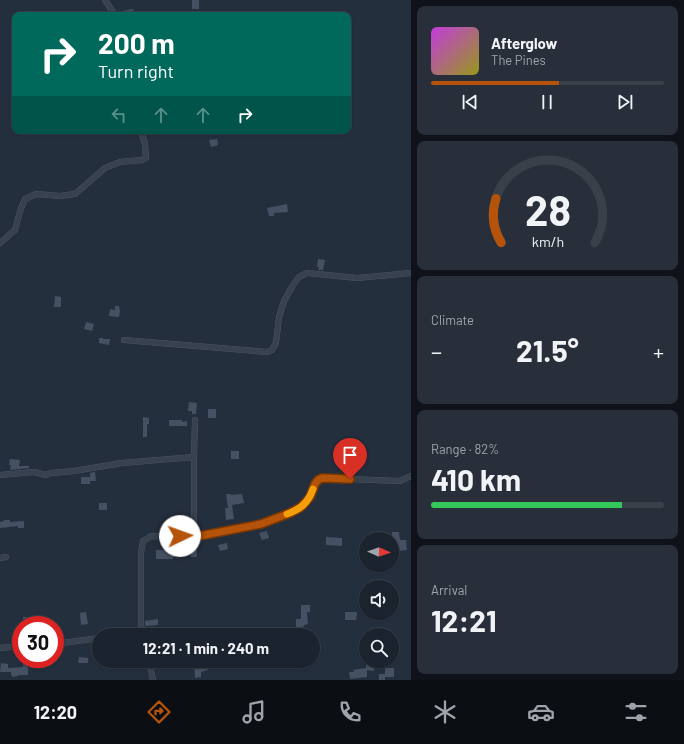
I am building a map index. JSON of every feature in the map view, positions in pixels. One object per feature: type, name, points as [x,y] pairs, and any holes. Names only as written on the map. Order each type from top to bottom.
[{"type":"street","points":[[105,0],[114,12]]},
{"type":"street","points":[[0,243],[15,230],[25,199],[36,194],[60,196],[75,194],[104,168],[120,162],[142,160],[146,158],[145,144],[142,134]]},
{"type":"street","points":[[124,340],[267,352],[272,350],[276,343],[279,316],[284,301],[299,277],[307,273],[357,278],[411,273]]},
{"type":"street","points":[[194,537],[194,457],[196,420]]},
{"type":"street","points":[[0,475],[34,472],[46,475],[51,472],[74,471],[122,463],[194,457]]},
{"type":"street","points":[[142,628],[141,552],[143,541],[151,536],[194,537],[261,524],[290,513],[301,507],[310,497],[315,484],[322,478],[400,481],[411,476]]},
{"type":"street","points":[[64,643],[92,639]]},
{"type":"street","points":[[0,648],[12,647]]},
{"type":"street","points":[[150,668],[153,680]]},
{"type":"building","points":[[192,0],[199,0],[199,9],[192,9]]},
{"type":"building","points":[[133,9],[134,12],[117,12]]},
{"type":"building","points":[[217,139],[218,145],[211,147],[209,140]]},
{"type":"building","points":[[287,204],[288,212],[274,213],[274,216],[269,216],[267,208]]},
{"type":"building","points":[[318,259],[325,260],[323,270],[318,270]]},
{"type":"building","points":[[55,296],[61,297],[61,307],[54,307]]},
{"type":"building","points":[[115,306],[119,306],[119,317],[109,316],[110,309],[115,310]]},
{"type":"building","points":[[86,322],[94,324],[92,331],[84,329]]},
{"type":"building","points":[[99,338],[110,339],[109,345],[99,343]]},
{"type":"building","points":[[189,402],[197,403],[196,414],[192,414],[192,411],[188,411]]},
{"type":"building","points":[[208,409],[216,409],[216,418],[208,418]]},
{"type":"building","points":[[143,417],[149,418],[149,424],[147,424],[147,437],[143,437]]},
{"type":"building","points":[[169,420],[182,420],[182,422],[187,421],[187,426],[169,426]]},
{"type":"building","points":[[231,451],[239,451],[239,459],[231,459]]},
{"type":"building","points":[[10,459],[20,460],[19,466],[29,466],[29,468],[10,470]]},
{"type":"building","points":[[95,472],[96,481],[90,481],[90,484],[81,484],[81,477],[90,477],[90,473]]},
{"type":"building","points":[[226,494],[242,494],[244,503],[232,505],[234,519],[226,520],[225,508],[228,508]]},
{"type":"building","points":[[99,503],[107,503],[107,510],[99,510]]},
{"type":"building","points":[[10,520],[10,522],[24,521],[24,528],[18,528],[18,526],[0,528],[0,522]]},
{"type":"building","points":[[267,531],[269,538],[262,540],[259,533]]},
{"type":"building","points":[[399,532],[400,540],[406,540],[407,550],[399,551]]},
{"type":"building","points":[[326,537],[342,538],[342,546],[326,545]]},
{"type":"building","points":[[227,543],[228,549],[220,551],[218,545]]},
{"type":"building","points":[[190,544],[196,544],[197,557],[191,557]]},
{"type":"building","points":[[171,548],[172,552],[176,552],[176,557],[173,557],[173,559],[156,559],[156,550],[167,550]]},
{"type":"building","points":[[301,605],[310,605],[310,612],[307,612],[308,624],[304,625],[303,628],[296,627],[296,619],[301,619]]},
{"type":"building","points":[[86,612],[88,624],[81,625],[80,613]]},
{"type":"building","points":[[345,612],[357,612],[356,620],[345,620]]},
{"type":"building","points":[[158,619],[158,625],[145,625],[145,621]]},
{"type":"building","points":[[79,657],[88,658],[88,663],[78,663]]},
{"type":"building","points":[[1,663],[8,664],[8,668],[28,668],[28,675],[18,675],[12,677],[11,672],[0,672]]},
{"type":"building","points":[[194,668],[207,668],[208,670],[201,672],[201,677],[195,678]]},
{"type":"building","points":[[374,668],[374,671],[367,670],[367,677],[350,679],[349,672],[354,672],[353,670]]},
{"type":"building","points":[[385,668],[394,668],[394,677],[385,677],[385,680],[379,680],[379,674],[385,674]]},
{"type":"slow traffic","points":[[287,514],[301,507],[310,497],[313,489]]},
{"type":"route","points":[[180,536],[194,537],[261,524],[290,513],[301,507],[310,497],[318,480],[322,478],[350,479]]}]
